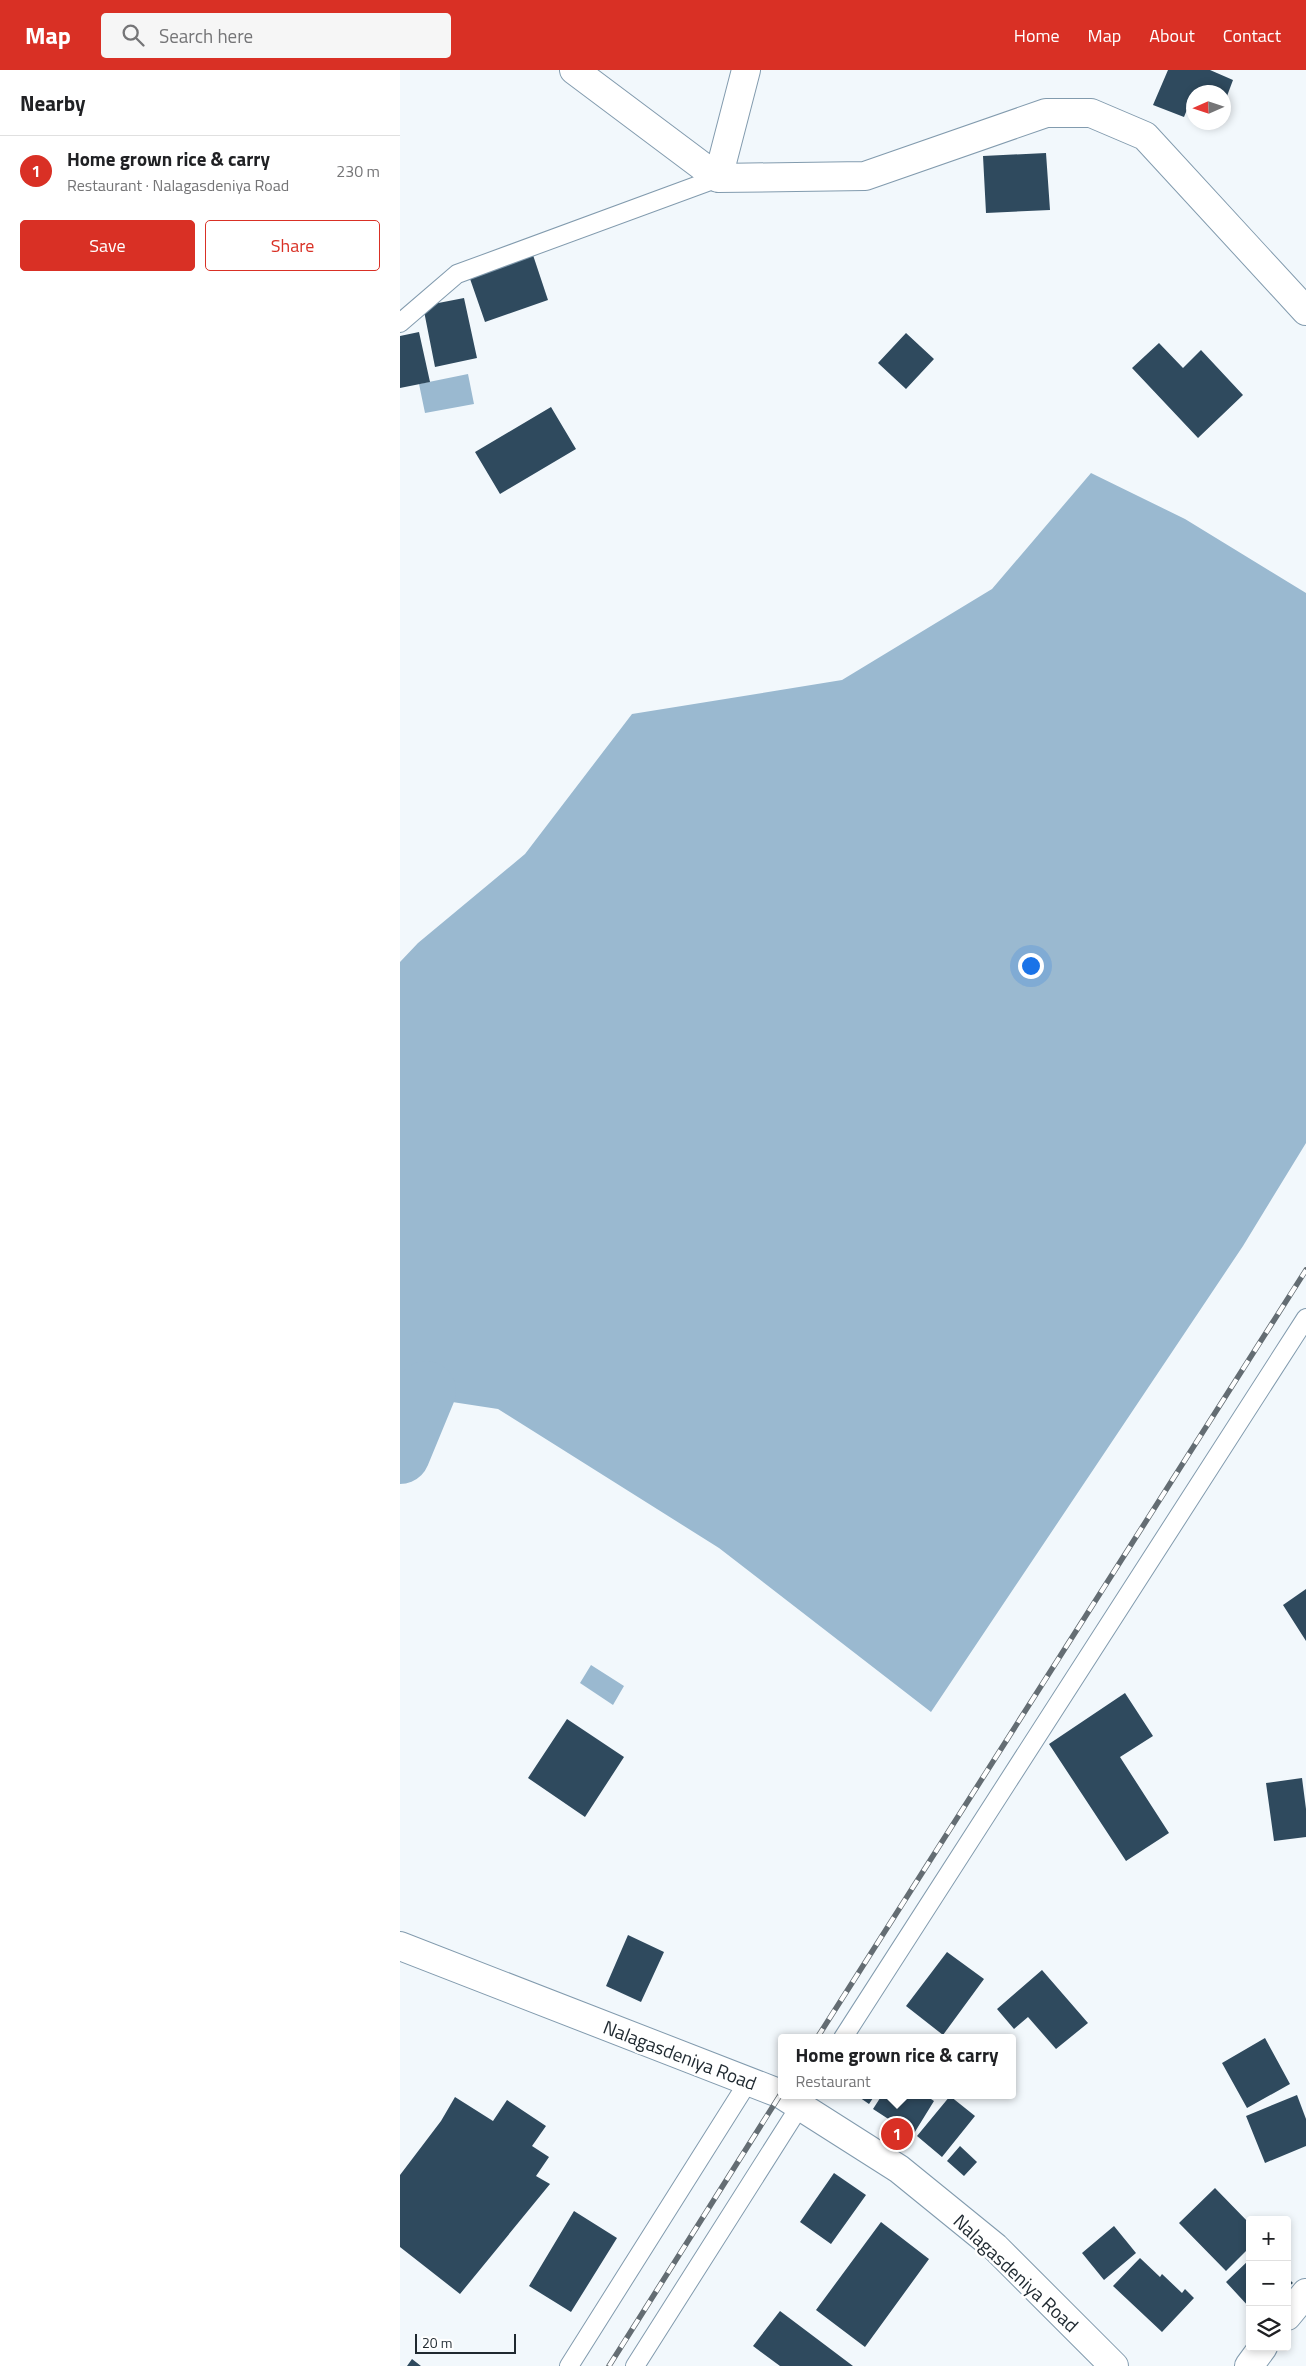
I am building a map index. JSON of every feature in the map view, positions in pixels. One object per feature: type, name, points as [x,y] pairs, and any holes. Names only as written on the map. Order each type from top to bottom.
[{"type":"main road","points":[[574,70],[718,178],[865,176],[1046,114],[1091,113],[1145,136],[1306,311]]},
{"type":"main road","points":[[718,178],[746,70]]},
{"type":"main road","name":"Nalagasdeniya Road","points":[[400,1946],[778,2093]]},
{"type":"main road","name":"Nalagasdeniya Road","points":[[803,2101],[899,2169],[994,2247],[1114,2366]]},
{"type":"main road","points":[[1291,2311],[1306,2292]]},
{"type":"main road","points":[[1249,2366],[1260,2351]]},
{"type":"lane","points":[[400,323],[457,274],[718,178]]},
{"type":"lane","points":[[846,2034],[1306,1318]]},
{"type":"lane","points":[[569,2366],[748,2082]]},
{"type":"lane","points":[[636,2366],[803,2101]]},
{"type":"water","points":[[468,374],[474,404],[425,413],[419,384]]},
{"type":"water","points":[[1091,473],[1185,519],[1306,593],[1306,1143],[1243,1246],[931,1712],[719,1548],[498,1409],[400,1394],[400,962],[418,943],[525,854],[632,714],[842,680],[992,589]]},
{"type":"water","points":[[591,1665],[624,1686],[613,1705],[580,1683]]},
{"type":"building","points":[[1168,70],[1210,70],[1233,80],[1231,85],[1186,85],[1186,112],[1184,117],[1153,105]]},
{"type":"building","points":[[1046,153],[1050,210],[986,213],[983,156]]},
{"type":"building","points":[[532,252],[548,300],[485,322],[468,273]]},
{"type":"building","points":[[464,298],[477,358],[435,367],[423,306]]},
{"type":"building","points":[[419,332],[430,382],[400,388],[400,336]]},
{"type":"building","points":[[906,333],[934,359],[906,389],[878,363]]},
{"type":"building","points":[[1159,343],[1183,368],[1201,350],[1243,395],[1198,438],[1132,368]]},
{"type":"building","points":[[551,407],[576,449],[500,494],[475,452]]},
{"type":"building","points":[[1306,1589],[1306,1641],[1283,1605]]},
{"type":"building","points":[[1125,1693],[1153,1736],[1120,1757],[1169,1833],[1126,1861],[1049,1744]]},
{"type":"building","points":[[567,1719],[624,1757],[585,1817],[528,1778]]},
{"type":"building","points":[[1302,1778],[1306,1809],[1306,1837],[1274,1841],[1266,1783]]},
{"type":"building","points":[[628,1935],[664,1952],[641,2002],[606,1986]]},
{"type":"building","points":[[947,1952],[984,1979],[944,2034],[906,2006]]},
{"type":"building","points":[[1042,1970],[1088,2023],[1056,2049],[1028,2017],[1014,2029],[997,2009]]},
{"type":"building","points":[[1265,2038],[1290,2084],[1247,2108],[1222,2063]]},
{"type":"building","points":[[1297,2095],[1306,2119],[1306,2146],[1265,2163],[1246,2116]]},
{"type":"building","points":[[455,2097],[493,2121],[507,2100],[546,2126],[532,2146],[549,2157],[536,2176],[550,2184],[460,2294],[400,2247],[400,2175],[441,2121]]},
{"type":"building","points":[[862,2099],[872,2099],[869,2104]]},
{"type":"building","points":[[879,2099],[931,2099],[934,2101],[913,2135],[873,2109]]},
{"type":"building","points":[[948,2099],[954,2099],[975,2116],[942,2157],[917,2136]]},
{"type":"building","points":[[960,2146],[977,2162],[964,2176],[947,2161]]},
{"type":"building","points":[[834,2173],[866,2195],[831,2244],[800,2222]]},
{"type":"building","points":[[1215,2188],[1246,2220],[1246,2251],[1226,2271],[1179,2223]]},
{"type":"building","points":[[574,2211],[617,2238],[571,2312],[529,2286]]},
{"type":"building","points":[[881,2222],[929,2259],[865,2347],[816,2310]]},
{"type":"building","points":[[1114,2226],[1136,2253],[1104,2280],[1082,2253]]},
{"type":"building","points":[[1140,2258],[1160,2277],[1162,2274],[1182,2293],[1185,2289],[1194,2298],[1162,2332],[1113,2286]]},
{"type":"building","points":[[1246,2263],[1246,2304],[1226,2282]]},
{"type":"building","points":[[780,2311],[853,2366],[780,2366],[753,2346]]},
{"type":"building","points":[[412,2359],[421,2366],[407,2366]]},
{"type":"waterway","points":[[400,1454],[426,1391]]},
{"type":"railway","points":[[820,2034],[1306,1270]]},
{"type":"railway","points":[[609,2366],[778,2098]]},
{"type":"place","name":"Home grown rice & carry","points":[[897,2134]]}]
